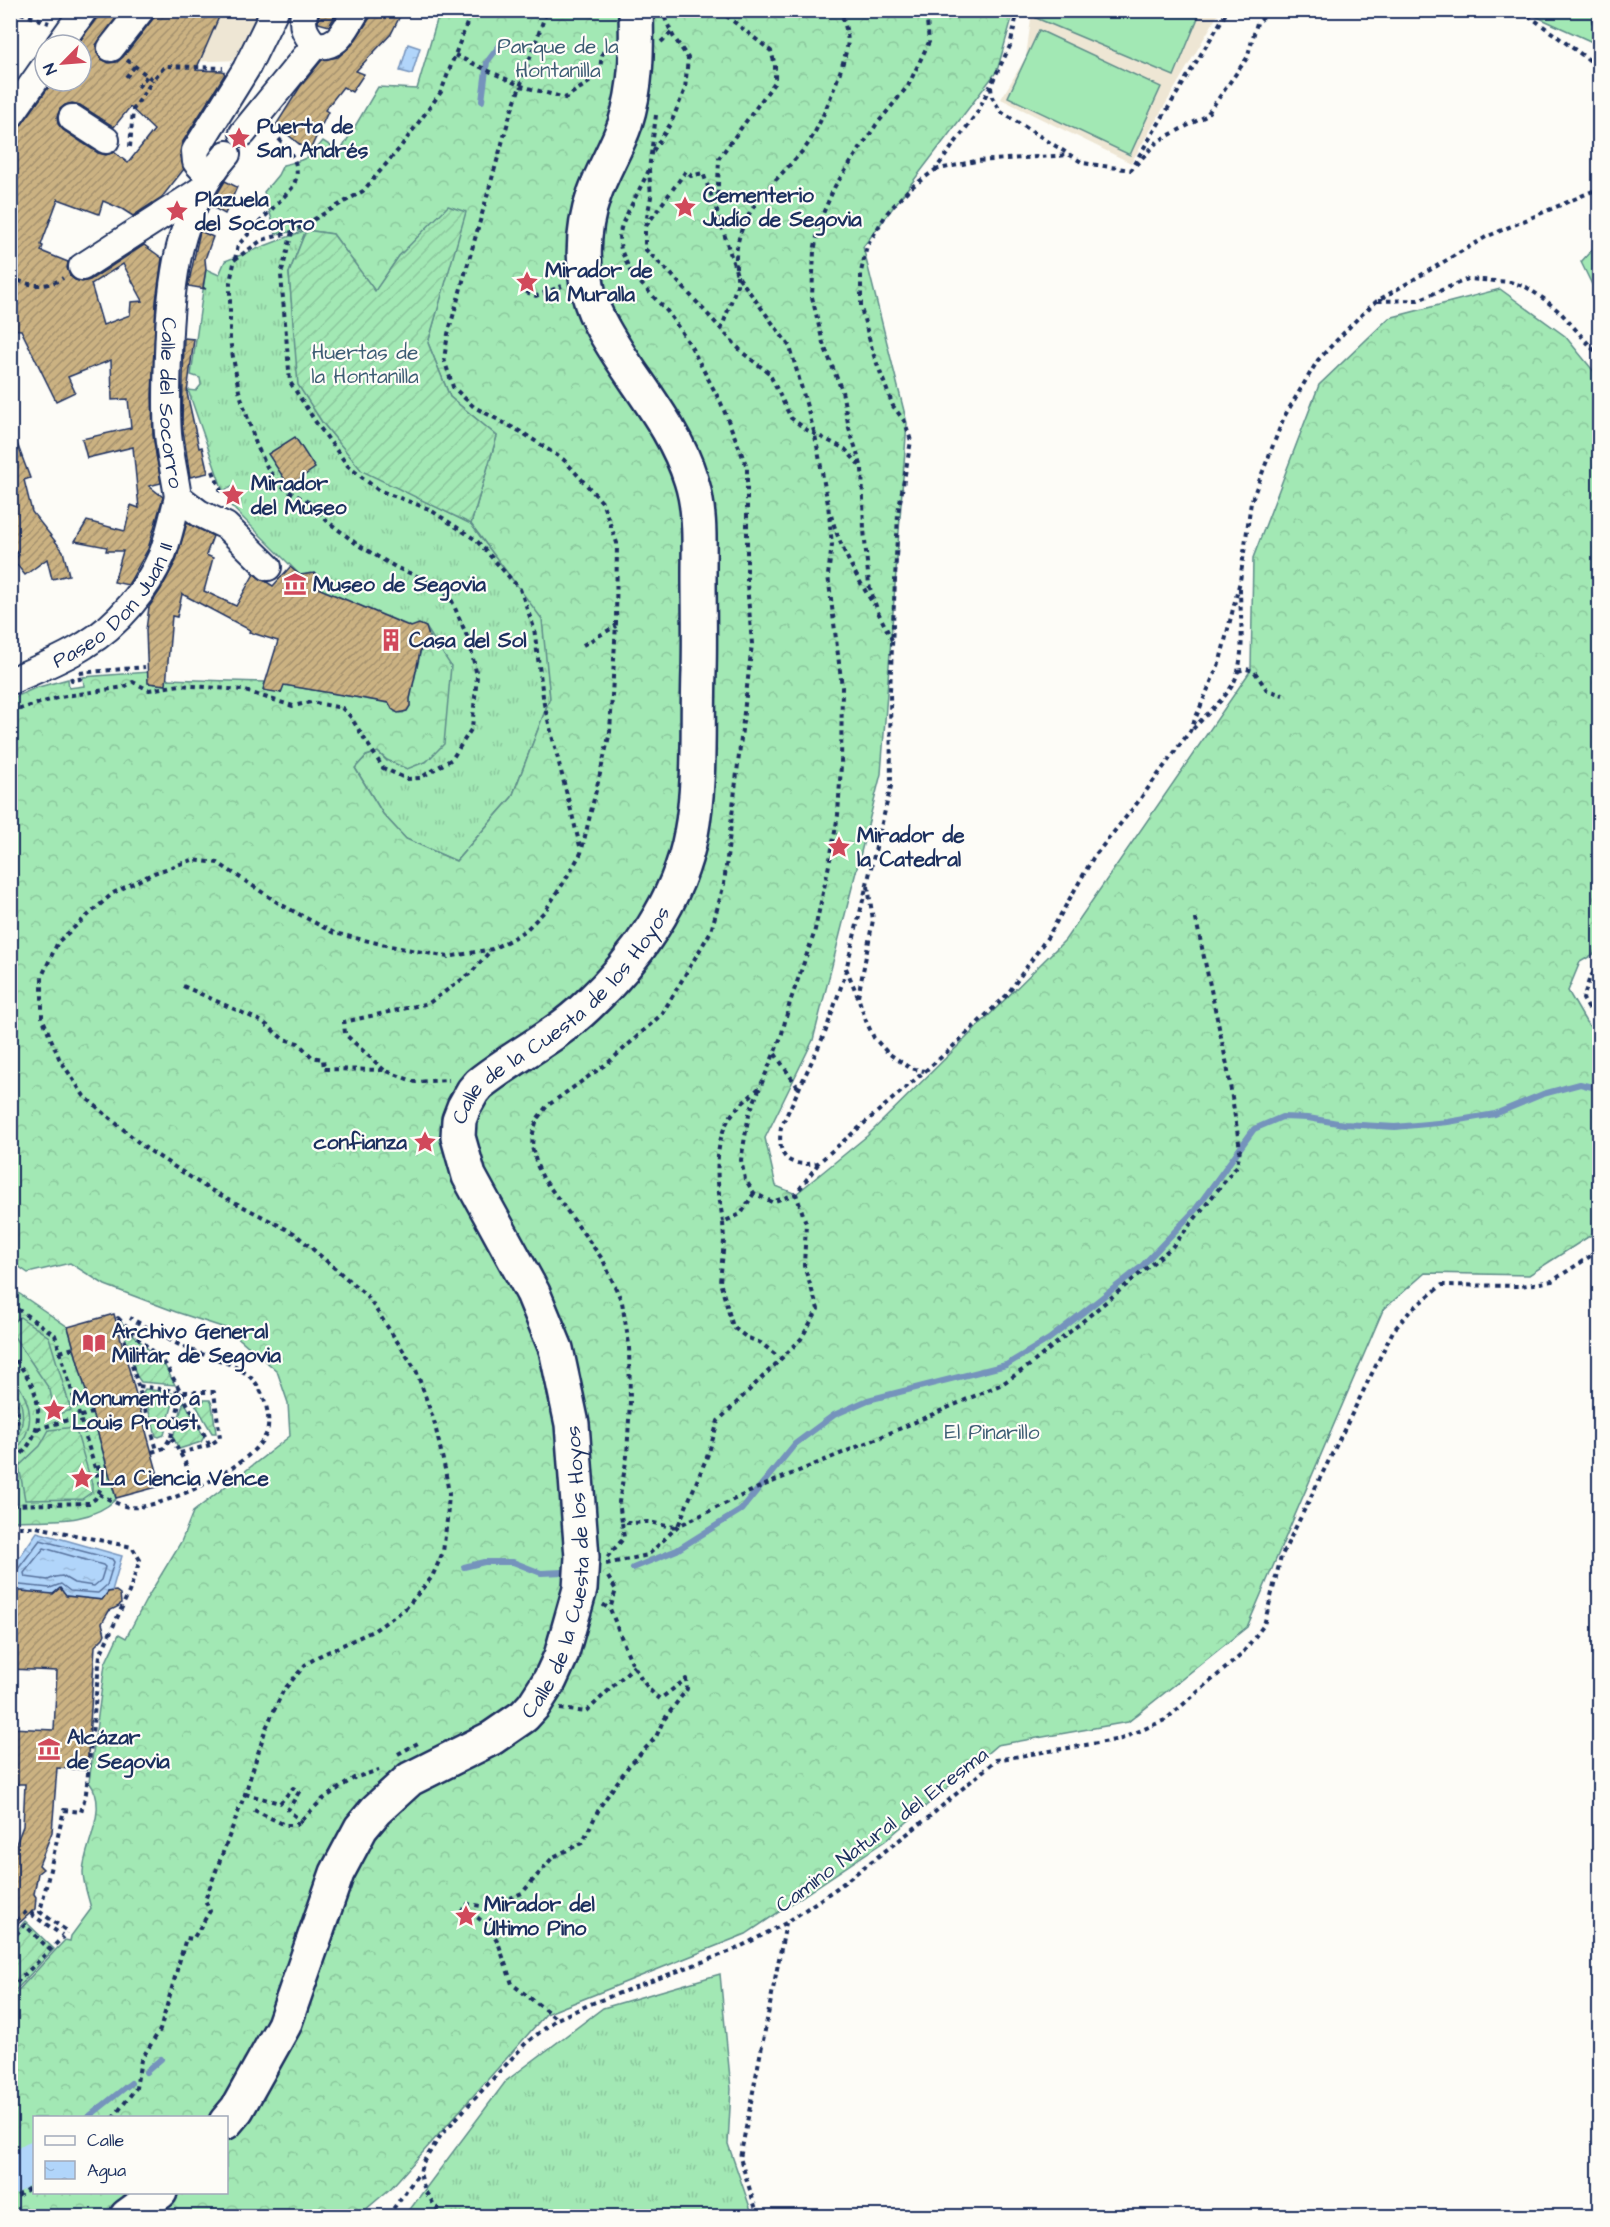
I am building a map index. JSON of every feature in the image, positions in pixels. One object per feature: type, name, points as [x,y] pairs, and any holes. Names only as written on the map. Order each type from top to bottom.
[{"type":"main road","name":"Calle de la Cuesta de los Hoyos","points":[[228,2120],[237,2109],[284,2025],[337,1873],[361,1828],[376,1810],[410,1779],[501,1733],[524,1716],[550,1680],[592,1581],[582,1557],[572,1424],[556,1348],[533,1293],[469,1176],[458,1137],[459,1120],[464,1107],[479,1083],[559,1029],[586,1007],[629,960],[655,924],[673,890],[691,838],[695,807],[699,517],[691,480],[676,442],[603,329],[589,296],[585,268],[587,223],[594,195],[620,138],[631,103],[637,55],[636,10]]},
{"type":"main road","points":[[127,2217],[159,2194]]},
{"type":"street","points":[[111,48],[141,10]]},
{"type":"street","points":[[205,183],[196,162],[195,151],[246,69],[275,10]]},
{"type":"street","points":[[305,10],[303,27],[306,36],[315,45],[327,47],[334,43],[357,10]]},
{"type":"street","points":[[251,125],[315,45]]},
{"type":"street","points":[[10,116],[33,92]]},
{"type":"street","points":[[72,118],[106,140]]},
{"type":"street","points":[[82,267],[205,183],[227,154]]},
{"type":"street","name":"Calle del Socorro","points":[[205,183],[183,237],[169,303],[168,435],[178,497],[199,513],[226,526],[268,567]]},
{"type":"street","name":"Paseo Don Juan II","points":[[10,681],[84,646],[123,614],[147,584],[162,555],[178,497]]},
{"type":"path","points":[[234,261],[262,240],[292,232],[363,191],[399,149],[441,92],[472,10]]},
{"type":"path","points":[[384,1070],[345,1034],[344,1022],[429,1003],[471,973],[492,949],[527,929],[545,911],[581,852],[610,732],[616,626],[617,543],[602,502],[564,460],[523,433],[474,407],[453,387],[444,359],[448,334],[466,266],[510,115],[547,10]]},
{"type":"path","points":[[663,10],[673,36],[688,58],[685,89],[671,123],[652,152],[649,170],[651,197],[645,227],[645,249],[672,274],[742,353],[769,373],[791,418],[815,435],[844,449],[862,468]]},
{"type":"path","points":[[717,211],[719,158],[775,82],[775,65],[771,51],[719,10]]},
{"type":"path","points":[[720,330],[737,285],[735,250],[748,214],[764,192],[807,146],[830,99],[848,44],[841,10]]},
{"type":"path","points":[[878,612],[869,585],[862,468],[849,428],[842,391],[823,343],[812,297],[814,251],[822,218],[835,186],[876,125],[908,86],[928,42],[926,10]]},
{"type":"path","points":[[818,1163],[801,1165],[790,1162],[782,1154],[779,1142],[781,1127],[825,1033],[846,968],[891,786],[890,691],[898,513],[911,441],[905,422],[893,406],[873,353],[861,308],[861,272],[867,246],[887,213],[909,189],[935,170],[977,113],[1010,46],[1018,10]]},
{"type":"path","points":[[1131,170],[1228,10]]},
{"type":"path","points":[[1131,170],[1158,141],[1206,116],[1247,58],[1257,23],[1272,10]]},
{"type":"path","points":[[1521,10],[1599,68]]},
{"type":"path","points":[[1591,10],[1599,56]]},
{"type":"path","points":[[10,29],[15,11],[72,27]]},
{"type":"path","points":[[455,55],[515,84],[565,98],[600,75],[602,55],[607,44],[612,42]]},
{"type":"path","points":[[111,48],[153,80]]},
{"type":"path","points":[[126,77],[135,66]]},
{"type":"path","points":[[130,147],[133,110],[165,66],[246,69]]},
{"type":"path","points":[[138,87],[147,76]]},
{"type":"path","points":[[991,86],[992,97],[1001,112],[1083,163],[1131,170]]},
{"type":"path","points":[[10,712],[60,697],[124,687],[133,682],[149,690],[180,685],[242,690],[294,706],[311,702],[342,708],[383,768],[407,779],[420,778],[452,759],[472,728],[477,676],[469,641],[452,601],[439,585],[397,568],[358,545],[327,521],[312,504],[286,490],[268,471],[256,444],[239,391],[232,350],[230,282],[238,245],[292,188],[296,181],[297,167],[294,156],[251,125]]},
{"type":"path","points":[[935,170],[976,161],[1070,155]]},
{"type":"path","points":[[649,170],[622,224],[619,237],[621,250],[631,273],[667,311],[689,343],[721,403],[747,467],[747,584],[752,644],[724,884],[711,931],[662,1014],[609,1062],[547,1106],[537,1119],[533,1133],[532,1147],[540,1171],[603,1260],[622,1302],[629,1344],[630,1401],[627,1456],[619,1502],[624,1538],[600,1565],[648,1555],[678,1526],[709,1452],[717,1421],[801,1339],[818,1309],[804,1266],[806,1223],[796,1194]]},
{"type":"path","points":[[645,227],[686,171],[691,176],[703,173],[737,275],[790,347],[815,435],[836,536],[850,567],[893,640]]},
{"type":"path","points":[[1190,732],[1220,661],[1240,581],[1251,501],[1284,417],[1318,360],[1377,301],[1486,237],[1599,188]]},
{"type":"path","points":[[292,232],[281,275],[290,382],[348,466],[378,490],[429,509],[476,540],[520,589],[534,628],[544,704],[581,852]]},
{"type":"path","points":[[10,277],[27,285],[46,285],[82,267]]},
{"type":"path","points":[[1377,301],[1418,300],[1468,279],[1510,282],[1526,287],[1561,313],[1599,357]]},
{"type":"path","points":[[520,285],[524,291],[536,296],[569,284]]},
{"type":"path","points":[[828,504],[832,545],[828,575],[842,687],[838,815],[814,934],[790,1002],[775,1054],[749,1114],[741,1160],[745,1179],[754,1193],[772,1202],[796,1194],[818,1163],[925,1071],[1007,994],[1049,935],[1093,858],[1190,732],[1230,688],[1238,671],[1240,581]]},
{"type":"path","points":[[583,645],[616,626]]},
{"type":"path","points":[[1238,671],[1246,669],[1254,671],[1267,690],[1283,695]]},
{"type":"path","points":[[114,2116],[135,2088],[141,2060],[160,2030],[186,1938],[193,1939],[210,1911],[205,1900],[245,1794],[266,1728],[284,1691],[305,1665],[375,1630],[406,1608],[432,1577],[443,1552],[448,1494],[434,1421],[416,1370],[367,1296],[294,1233],[207,1188],[144,1147],[84,1096],[59,1058],[42,1017],[42,976],[58,942],[113,893],[153,873],[192,860],[218,863],[280,904],[334,933],[448,957],[492,949]]},
{"type":"path","points":[[858,997],[873,920],[867,884]]},
{"type":"path","points":[[622,1522],[631,1524],[648,1522],[669,1527],[678,1526],[760,1488],[1002,1384],[1030,1365],[1172,1247],[1237,1167],[1240,1149],[1227,1065],[1196,915]]},
{"type":"path","points":[[1599,966],[1590,977],[1583,999],[1599,1023]]},
{"type":"path","points":[[846,968],[874,1038],[888,1053],[910,1068],[925,1071]]},
{"type":"path","points":[[183,986],[263,1022],[283,1039],[298,1043],[312,1057],[323,1059],[324,1070],[384,1070],[415,1082],[457,1079]]},
{"type":"path","points":[[775,1054],[799,1089]]},
{"type":"path","points":[[762,1084],[730,1117],[720,1140],[717,1169],[724,1241],[720,1282],[733,1327],[746,1337],[761,1343],[781,1359]]},
{"type":"path","points":[[723,1222],[741,1214],[754,1193]]},
{"type":"path","name":"Camino Natural del Eresma","points":[[388,2217],[420,2173],[422,2164],[441,2135],[526,2043],[557,2019],[593,2003],[734,1950],[786,1923],[837,1888],[929,1817],[996,1760],[1121,1739],[1165,1719],[1240,1655],[1264,1625],[1281,1557],[1393,1331],[1411,1310],[1442,1285],[1521,1286],[1552,1281],[1599,1250]]},
{"type":"path","points":[[10,1304],[55,1335],[101,1488],[99,1494],[89,1503],[10,1504]]},
{"type":"path","points":[[10,1314],[18,1308]]},
{"type":"path","points":[[182,1392],[171,1437],[164,1448],[154,1451],[139,1386],[118,1318],[166,1365],[182,1392],[210,1445]]},
{"type":"path","points":[[99,1494],[122,1505],[136,1507],[208,1484],[248,1455],[264,1438],[268,1428],[264,1400],[256,1383],[242,1370],[179,1345],[130,1318]]},
{"type":"path","points":[[60,1353],[74,1348]]},
{"type":"path","points":[[10,1353],[34,1390],[38,1401],[36,1429],[27,1448],[19,1458],[10,1463]]},
{"type":"path","points":[[139,1386],[182,1392],[214,1392],[220,1438],[210,1445],[180,1453]]},
{"type":"path","points":[[10,1394],[19,1415],[10,1441]]},
{"type":"path","points":[[36,1429],[92,1413]]},
{"type":"path","points":[[171,1437],[185,1462],[194,1488]]},
{"type":"path","points":[[96,1468],[106,1465]]},
{"type":"path","points":[[10,1527],[37,1527],[132,1547],[140,1560],[129,1592],[100,1655],[86,1792],[81,1812],[64,1810],[40,1912],[67,1931],[10,1989]]},
{"type":"path","points":[[592,1581],[616,1590],[610,1609]]},
{"type":"path","points":[[557,2019],[512,1984],[498,1942],[488,1926],[472,1912],[461,1911],[468,1904],[489,1907],[522,1893],[554,1857],[582,1843],[601,1805],[628,1767],[656,1737],[663,1720],[687,1689],[686,1679],[660,1699],[654,1695],[634,1666],[610,1609],[592,1581]]},
{"type":"path","points":[[534,1705],[586,1712],[634,1666]]},
{"type":"path","points":[[395,1757],[402,1750],[427,1740]]},
{"type":"path","points":[[254,1810],[285,1825],[296,1825],[302,1822],[323,1799],[354,1778],[381,1770]]},
{"type":"path","points":[[245,1794],[280,1803],[293,1788],[299,1791],[288,1810],[302,1822]]},
{"type":"path","points":[[10,1927],[27,1911],[63,1935]]},
{"type":"path","points":[[758,2217],[740,2158],[786,1923]]},
{"type":"path","points":[[10,1941],[25,1925],[49,1949]]},
{"type":"path","points":[[420,2173],[424,2191],[446,2217]]},
{"type":"path","points":[[10,2201],[33,2186]]},
{"type":"shaded area","points":[[147,11],[265,11],[241,60],[155,63],[148,71],[118,47]]},
{"type":"shaded area","points":[[1032,11],[1220,11],[1131,163],[1001,99],[1026,57]]},
{"type":"green space","points":[[1194,10],[1200,13],[1174,76],[1036,18],[1039,11]]},
{"type":"green space","name":"El Pinarillo","points":[[439,11],[1014,11],[997,71],[863,247],[907,423],[881,774],[813,1040],[765,1138],[776,1186],[796,1194],[867,1136],[1065,940],[1251,670],[1253,558],[1319,385],[1389,318],[1500,289],[1565,336],[1600,379],[1599,951],[1580,962],[1568,991],[1586,1022],[1599,1037],[1599,1230],[1529,1275],[1425,1273],[1383,1310],[1247,1627],[1128,1722],[997,1745],[885,1841],[746,1934],[546,2014],[391,2188],[358,2216],[11,2216],[10,1999],[65,1940],[70,1941],[71,1936],[91,1909],[83,1872],[97,1815],[95,1792],[89,1782],[105,1664],[119,1634],[126,1638],[181,1542],[193,1512],[290,1436],[288,1403],[277,1371],[228,1329],[105,1285],[70,1263],[28,1273],[11,1261],[11,699],[35,688],[68,679],[69,688],[84,686],[83,677],[149,672],[149,683],[165,685],[166,679],[265,682],[263,689],[284,685],[390,703],[395,712],[403,713],[410,706],[422,645],[428,639],[429,632],[451,666],[444,744],[427,761],[407,769],[387,760],[378,752],[366,756],[355,768],[383,814],[406,839],[456,861],[512,797],[550,698],[542,619],[471,524],[497,436],[450,397],[428,343],[465,212],[399,256],[375,292],[333,234],[306,230],[276,234],[264,192],[283,165],[306,158],[323,141],[340,152],[378,87],[417,89]]},
{"type":"green space","points":[[1524,11],[1599,11],[1599,45]]},
{"type":"green space","points":[[1039,30],[1161,87],[1130,155],[1008,97]]},
{"type":"green space","name":"Huertas de la Hontanilla","points":[[448,206],[466,212],[428,343],[450,397],[497,436],[471,524],[362,471],[322,422],[298,385],[289,273],[306,230],[333,234],[375,291],[399,256]]},
{"type":"green space","points":[[306,230],[289,273],[299,385],[322,422],[362,470],[471,524],[543,619],[550,698],[512,797],[456,861],[406,839],[383,814],[355,768],[366,756],[378,752],[387,761],[450,666],[426,627],[421,625],[412,627],[318,588],[320,580],[318,576],[310,573],[301,576],[230,505],[240,499],[234,486],[223,491],[188,390],[196,391],[201,385],[200,378],[191,375],[206,269],[219,275],[225,261]]},
{"type":"green space","points":[[1599,242],[1599,299],[1581,262]]},
{"type":"green space","points":[[11,1288],[68,1327],[116,1499],[93,1514],[66,1519],[11,1521]]},
{"type":"green space","points":[[20,1317],[49,1337],[71,1410],[55,1415],[50,1390],[11,1332],[11,1324]]},
{"type":"green space","points":[[121,1322],[165,1366],[175,1385],[141,1382],[136,1375]]},
{"type":"green space","points":[[11,1374],[23,1393],[29,1412],[27,1431],[16,1451],[12,1445],[20,1429],[22,1412],[20,1400],[11,1382]]},
{"type":"green space","points":[[145,1389],[172,1393],[175,1396],[164,1435],[159,1437],[156,1436],[143,1392]]},
{"type":"green space","points":[[195,1400],[210,1400],[216,1433],[212,1433],[194,1402]]},
{"type":"green space","points":[[184,1401],[204,1437],[201,1442],[179,1449],[173,1437]]},
{"type":"green space","points":[[75,1427],[92,1484],[92,1492],[82,1499],[25,1500],[19,1466],[40,1446],[49,1430]]},
{"type":"green space","points":[[25,1921],[54,1949],[11,1995],[11,1937]]},
{"type":"green space","points":[[720,1974],[731,2089],[728,2144],[753,2216],[405,2216],[506,2081],[603,2008]]},
{"type":"water","points":[[408,44],[420,48],[412,74],[400,71]]},
{"type":"water","points":[[37,1532],[122,1556],[112,1591],[108,1592],[104,1600],[12,1590],[11,1565],[14,1565]]},
{"type":"building","points":[[99,10],[122,10],[96,45],[101,59],[109,63],[117,62],[153,19],[156,10],[222,10],[196,70],[223,71],[225,74],[182,143],[180,152],[184,169],[162,197],[133,216],[103,201],[99,214],[58,199],[41,245],[43,246],[41,251],[68,262],[67,268],[70,276],[82,282],[90,280],[144,245],[162,258],[156,301],[152,395],[153,436],[161,483],[149,486],[163,497],[148,549],[128,585],[114,582],[123,551],[106,551],[107,547],[75,541],[87,521],[125,531],[131,505],[139,508],[133,447],[87,458],[82,439],[131,428],[128,399],[112,400],[111,360],[68,377],[75,392],[56,401],[21,330],[10,329],[10,150],[20,127],[44,93],[93,93],[93,33],[86,33],[96,19]],"holes":[[[72,103],[80,105],[114,127],[130,107],[154,130],[128,163],[114,152],[106,155],[98,153],[63,130],[58,124],[57,117],[60,109]],[[123,264],[143,301],[131,302],[130,315],[103,325],[91,284]]]},
{"type":"building","points":[[320,10],[339,10],[329,26],[318,23]]},
{"type":"building","points":[[372,10],[403,10],[391,34],[356,71],[364,74],[352,92],[343,87],[325,110],[328,112],[309,152],[276,125],[300,87],[322,60],[338,57],[352,45],[370,18]]},
{"type":"building","points":[[225,181],[237,187],[225,214],[210,206]]},
{"type":"building","points":[[200,231],[213,237],[205,259],[203,287],[206,289],[188,286]]},
{"type":"building","points":[[184,338],[194,339],[187,393],[199,448],[202,447],[208,473],[190,477],[182,423]]},
{"type":"building","points":[[10,430],[12,430],[30,478],[24,480],[32,512],[63,551],[69,575],[52,579],[47,559],[25,575],[13,560],[19,555],[10,544]]},
{"type":"building","points":[[295,437],[315,468],[289,486],[268,454]]},
{"type":"building","points":[[187,523],[213,536],[206,555],[213,558],[204,591],[236,606],[254,574],[273,586],[290,567],[300,575],[315,573],[320,578],[320,589],[411,627],[419,624],[426,627],[429,637],[421,647],[410,706],[407,711],[398,713],[389,703],[284,685],[281,693],[263,690],[278,641],[249,632],[250,630],[182,594],[177,617],[172,616],[166,685],[148,683],[146,630],[149,607],[176,561]]},
{"type":"building","points":[[114,1314],[161,1486],[116,1498],[68,1327]]},
{"type":"building","name":"Alcázar de Segovia","points":[[60,1588],[66,1596],[102,1600],[108,1592],[116,1591],[120,1594],[121,1603],[109,1611],[102,1623],[105,1634],[95,1646],[87,1770],[57,1768],[52,1832],[39,1865],[43,1869],[38,1873],[34,1894],[35,1909],[10,1931],[10,1848],[14,1849],[23,1826],[25,1784],[10,1784],[10,1728],[54,1730],[57,1671],[10,1669],[10,1590],[53,1594]]},
{"type":"waterway","points":[[482,101],[487,62],[503,41]]},
{"type":"waterway","points":[[633,1568],[677,1550],[741,1510],[795,1444],[834,1415],[868,1400],[1006,1365],[1049,1339],[1141,1267],[1195,1210],[1254,1129],[1282,1117],[1395,1127],[1448,1122],[1495,1114],[1543,1094],[1580,1084],[1600,1089]]},
{"type":"waterway","points":[[464,1567],[484,1562],[513,1562],[541,1573],[563,1572]]},
{"type":"waterway","points":[[146,2072],[161,2059]]},
{"type":"waterway","points":[[90,2116],[131,2083]]},
{"type":"waterway","points":[[10,2177],[33,2160]]},
{"type":"place","name":"Puerta de San Andrés","points":[[239,138]]},
{"type":"place","name":"Cementerio Judío de Segovia","points":[[685,207]]},
{"type":"place","name":"Plazuela del Socorro","points":[[177,211]]},
{"type":"place","name":"Mirador de la Muralla","points":[[527,282]]},
{"type":"place","name":"Mirador del Museo","points":[[233,495]]},
{"type":"place","name":"Museo de Segovia","points":[[295,584]]},
{"type":"place","name":"Casa del Sol","points":[[391,640]]},
{"type":"place","name":"Mirador de la Catedral","points":[[839,847]]},
{"type":"place","name":"confianza","points":[[425,1142]]},
{"type":"place","name":"Archivo General Militar de Segovia","points":[[94,1343]]},
{"type":"place","name":"Monumento a Louis Proust","points":[[54,1410]]},
{"type":"place","name":"La Ciencia Vence","points":[[82,1478]]},
{"type":"place","name":"Alcázar de Segovia","points":[[49,1749]]},
{"type":"place","name":"Mirador del Último Pino","points":[[466,1916]]},
{"type":"park label","name":"Parque de la Hontanilla","points":[[558,58]]}]
